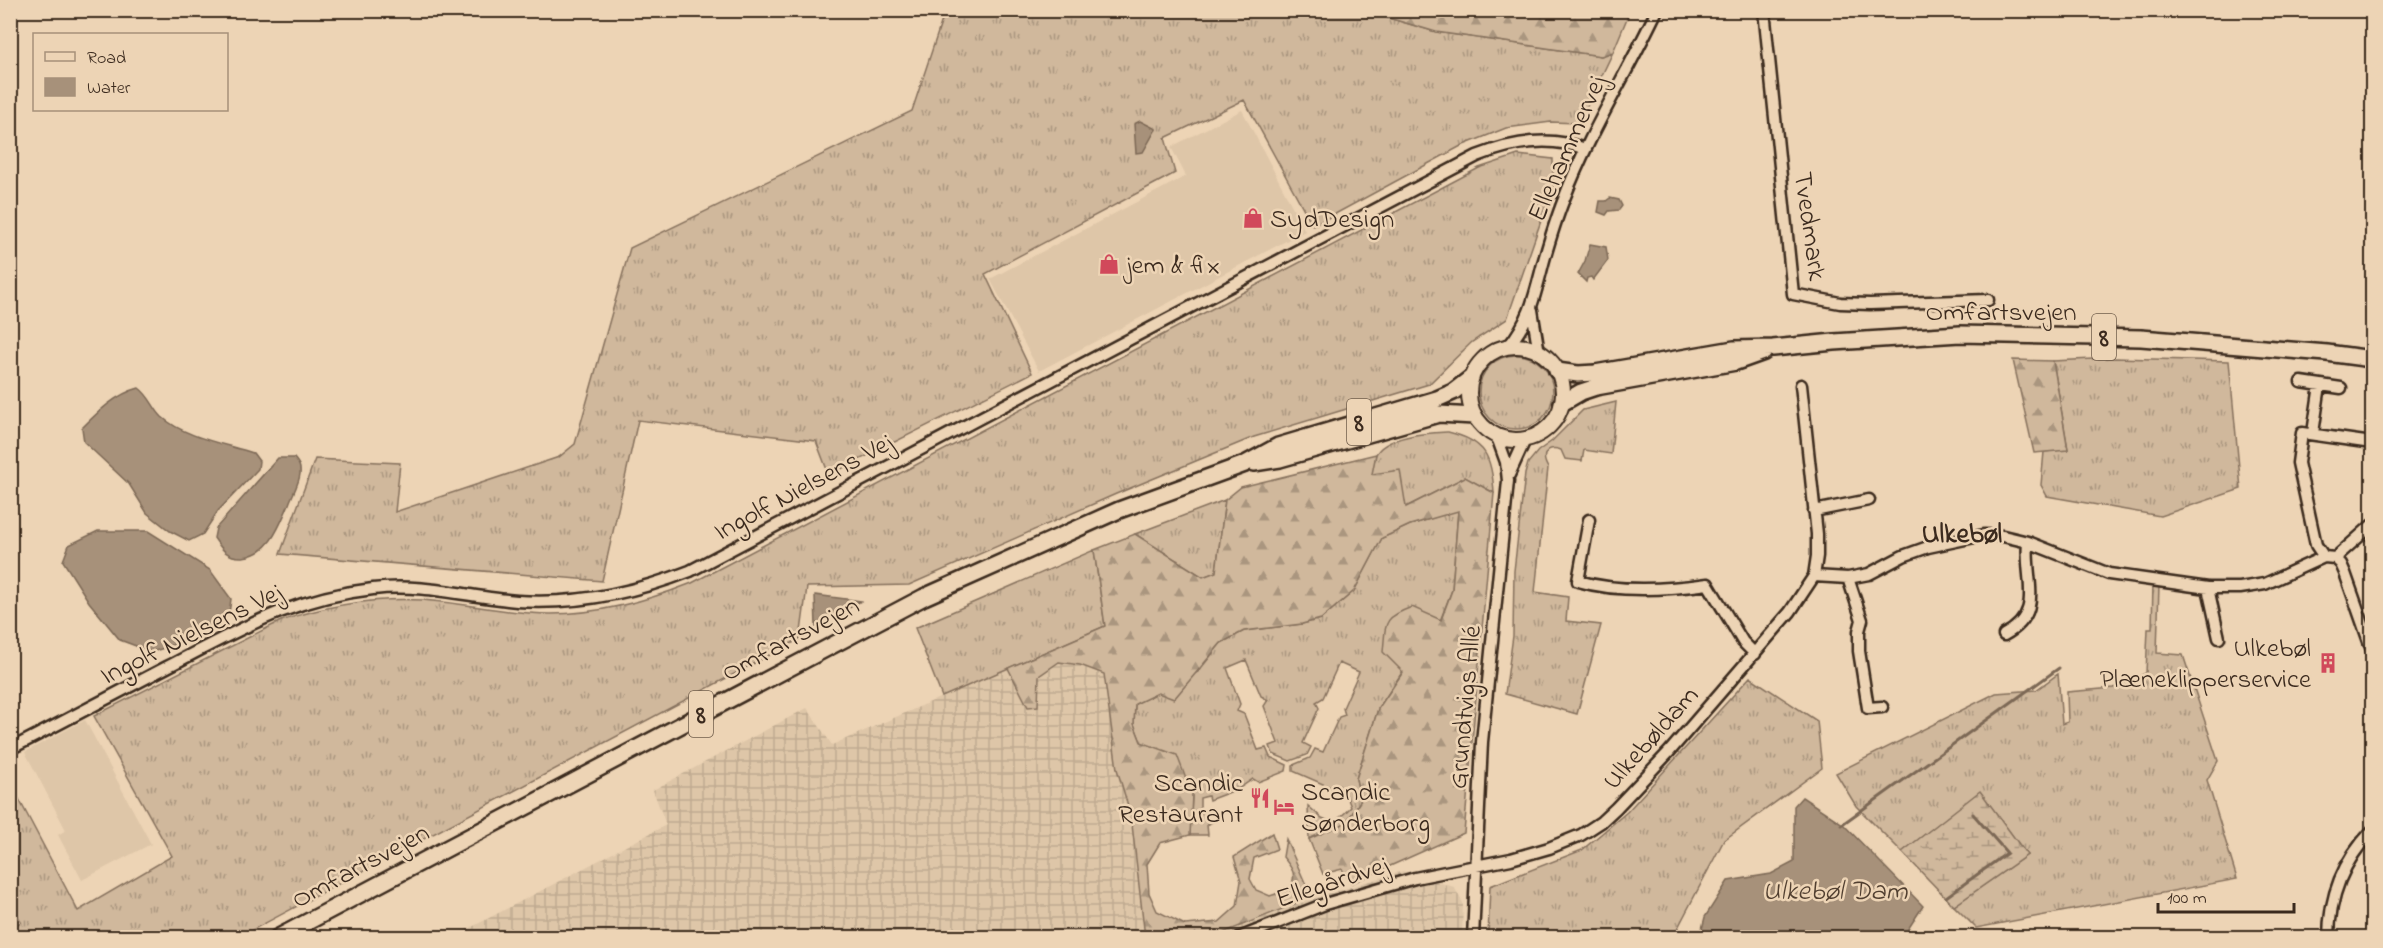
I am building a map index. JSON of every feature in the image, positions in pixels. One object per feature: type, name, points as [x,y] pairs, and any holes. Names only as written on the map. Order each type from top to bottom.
[{"type":"highway","name":"Omfartsvejen","points":[[1557,371],[1578,374],[1595,373],[1734,349],[1972,334],[2141,338],[2327,353],[2373,359]]},
{"type":"highway","name":"Omfartsvejen","points":[[1562,403],[1581,392],[1596,387],[1736,362],[1773,348]]},
{"type":"highway","name":"Omfartsvejen","points":[[277,938],[924,597],[1119,510],[1245,464],[1278,446],[1437,399],[1453,392],[1471,378]]},
{"type":"highway","name":"Omfartsvejen","points":[[1245,464],[1280,459],[1439,414],[1474,416]]},
{"type":"main road","points":[[1471,378],[1469,401],[1474,416],[1482,426],[1497,437],[1525,440],[1546,430],[1556,418],[1562,403],[1563,387],[1557,371],[1539,352],[1521,346],[1508,347]]},
{"type":"main road","name":"8","points":[[1471,378],[1478,365],[1488,355],[1508,347]]},
{"type":"street","name":"Ellehammervej","points":[[1508,347],[1518,335],[1532,310],[1564,198],[1585,149],[1657,10]]},
{"type":"street","name":"Tvedmark","points":[[1764,10],[1793,294],[1840,303],[1988,300]]},
{"type":"street","name":"Ingolf Nielsens Vej","points":[[10,749],[255,622],[309,601],[376,588],[410,587],[516,601],[551,602],[587,600],[622,594],[657,584],[700,566],[1477,156],[1500,147],[1526,142],[1560,142],[1585,149]]},
{"type":"street","name":"Ellehammervej","points":[[1532,310],[1539,352]]},
{"type":"street","points":[[2301,382],[2341,388]]},
{"type":"street","name":"Ulkebøldam","points":[[1476,866],[1549,848],[1581,835],[1601,822],[1669,752],[1790,612],[1814,576],[1817,556],[1801,385]]},
{"type":"street","points":[[2313,433],[2320,385]]},
{"type":"street","points":[[2373,443],[2302,433],[2298,463],[2316,545],[2329,558],[2341,564],[2373,650]]},
{"type":"street","name":"Grundtvigs Allé","points":[[1473,938],[1482,742],[1508,482],[1506,462],[1497,437]]},
{"type":"street","name":"Grundtvigs Allé","points":[[1508,482],[1525,440]]},
{"type":"street","points":[[1814,511],[1869,500]]},
{"type":"street","points":[[1589,520],[1578,580],[1599,587],[1675,589],[1708,584],[1743,642],[1755,654]]},
{"type":"street","points":[[1814,576],[1848,578],[1869,574],[1903,556],[1961,539],[1984,535],[2003,536],[2028,542],[2109,574],[2208,588],[2240,588],[2265,584],[2329,558],[2373,525]]},
{"type":"street","points":[[2004,635],[2019,627],[2028,615],[2030,598],[2028,542]]},
{"type":"street","points":[[1848,578],[1862,620],[1859,631],[1859,651],[1868,708],[1882,707]]},
{"type":"street","points":[[2208,588],[2219,638]]},
{"type":"street","points":[[2330,938],[2329,916],[2342,872],[2359,845],[2373,831]]},
{"type":"street","name":"Ellegårdvej","points":[[1239,938],[1325,904],[1416,878],[1476,866]]},
{"type":"shaded area","points":[[1242,110],[1305,231],[1039,371],[990,279],[1186,176],[1171,147]]},
{"type":"shaded area","points":[[1059,662],[1080,665],[1104,674],[1117,769],[1131,816],[1145,937],[451,938],[666,825],[653,790],[807,708],[832,745],[1008,668],[1028,707],[1038,706],[1039,676]]},
{"type":"shaded area","points":[[85,720],[151,844],[82,880],[58,835],[66,830],[25,752]]},
{"type":"shaded area","points":[[1403,871],[1454,887],[1463,903],[1462,937],[1213,938],[1297,903]]},
{"type":"green space","points":[[945,11],[1365,11],[1436,32],[1601,56],[1613,52],[1579,123],[1551,122],[1506,128],[1461,146],[1313,226],[1244,100],[1165,138],[1175,173],[985,274],[1032,373],[829,475],[816,441],[638,420],[602,581],[280,554],[315,459],[400,463],[395,512],[559,457],[575,444],[630,248],[912,111]]},
{"type":"green space","points":[[1365,11],[1630,11],[1613,52],[1601,56],[1436,32]]},
{"type":"green space","points":[[1518,155],[1553,159],[1553,186],[1507,319],[1472,342],[1429,384],[1254,437],[1116,494],[909,585],[807,587],[800,639],[239,937],[11,937],[11,928],[21,922],[11,901],[11,784],[78,911],[172,856],[94,716],[281,621],[321,609],[361,602],[401,599],[524,613],[587,612],[623,605],[692,583],[1479,168]]},
{"type":"green space","points":[[1516,355],[1530,358],[1542,366],[1550,378],[1553,392],[1550,406],[1542,418],[1530,426],[1516,429],[1502,426],[1490,418],[1482,406],[1479,392],[1482,378],[1490,366],[1502,358]]},
{"type":"green space","points":[[2114,358],[2229,361],[2241,489],[2160,516],[2047,496],[2041,485],[2044,452],[2068,449],[2053,361]]},
{"type":"green space","points":[[2013,360],[2053,361],[2068,450],[2034,453]]},
{"type":"green space","points":[[1616,402],[1611,454],[1584,450],[1582,461],[1565,459],[1561,450],[1556,449],[1549,450],[1545,455],[1548,468],[1535,592],[1568,597],[1566,621],[1601,625],[1577,714],[1505,694],[1513,636],[1514,571],[1525,474],[1528,463],[1538,451],[1552,441],[1583,410]]},
{"type":"green space","points":[[1448,432],[1471,440],[1484,452],[1489,460],[1494,493],[1465,477],[1406,507],[1371,475],[1375,456],[1388,444],[1408,436]]},
{"type":"green space","points":[[1376,454],[1372,474],[1400,470],[1406,507],[1465,477],[1494,493],[1464,833],[1352,883],[1342,869],[1323,874],[1309,839],[1346,823],[1361,800],[1356,779],[1378,709],[1403,672],[1383,652],[1387,623],[1390,618],[1412,607],[1441,620],[1452,590],[1458,511],[1410,525],[1382,538],[1354,591],[1321,619],[1302,624],[1244,631],[1221,643],[1174,699],[1158,693],[1135,704],[1134,724],[1141,742],[1177,755],[1192,795],[1190,835],[1160,843],[1147,864],[1149,893],[1157,911],[1185,925],[1219,922],[1237,906],[1241,881],[1234,857],[1272,833],[1277,849],[1254,858],[1250,879],[1256,890],[1270,896],[1290,889],[1293,875],[1283,857],[1286,839],[1306,885],[1297,903],[1213,937],[1145,937],[1131,816],[1117,769],[1104,674],[1080,665],[1059,662],[1039,676],[1038,706],[1028,707],[1008,668],[1105,626],[1094,550],[1135,534],[1203,577],[1216,572],[1225,500],[1241,487]]},
{"type":"green space","points":[[1225,500],[1216,572],[1203,577],[1135,534]]},
{"type":"green space","points":[[1458,510],[1452,590],[1440,621],[1378,709],[1356,779],[1361,800],[1346,823],[1309,839],[1308,806],[1322,818],[1334,823],[1351,807],[1346,794],[1293,771],[1293,765],[1310,758],[1315,749],[1323,752],[1339,717],[1345,715],[1343,708],[1359,672],[1339,663],[1323,698],[1316,702],[1319,708],[1303,743],[1311,747],[1307,755],[1290,761],[1273,754],[1270,746],[1278,743],[1264,706],[1268,700],[1261,696],[1246,660],[1227,668],[1240,704],[1237,711],[1244,714],[1258,750],[1266,748],[1270,757],[1287,765],[1286,771],[1258,782],[1253,779],[1238,789],[1209,800],[1208,796],[1200,798],[1200,813],[1203,812],[1212,822],[1207,825],[1208,835],[1190,835],[1192,795],[1141,742],[1134,724],[1135,704],[1198,672],[1221,643],[1244,631],[1302,624],[1321,619],[1354,591],[1382,538],[1410,525]]},
{"type":"green space","points":[[1094,550],[1105,626],[942,697],[915,628]]},
{"type":"green space","points":[[2153,584],[2159,585],[2157,653],[2183,655],[2218,761],[2207,780],[2237,879],[1976,928],[1954,906],[2027,855],[1980,792],[1902,852],[1856,806],[1836,773],[1996,693],[2036,690],[2058,674],[2062,724],[2068,722],[2067,692],[2114,688],[2146,673],[2148,629],[2152,629]]},
{"type":"green space","points":[[1750,677],[1817,721],[1822,768],[1724,840],[1673,937],[1488,937],[1490,886],[1582,850],[1627,812]]},
{"type":"green space","points":[[1980,791],[2027,855],[1954,906],[1902,852]]},
{"type":"water","points":[[1140,121],[1156,129],[1143,152],[1136,153],[1134,124]]},
{"type":"water","points":[[1610,198],[1619,200],[1622,206],[1619,210],[1609,211],[1606,215],[1598,212],[1600,201]]},
{"type":"water","points":[[1590,244],[1606,247],[1608,260],[1593,280],[1591,277],[1587,278],[1586,282],[1578,274]]},
{"type":"water","points":[[139,388],[162,417],[171,424],[193,435],[253,453],[259,461],[258,469],[218,511],[203,534],[189,541],[170,531],[147,513],[129,484],[84,442],[82,428],[101,409],[115,399]]},
{"type":"water","points":[[278,458],[294,458],[300,471],[297,486],[277,530],[260,551],[243,557],[229,555],[214,538],[216,528]]},
{"type":"water","points":[[98,531],[148,531],[210,570],[231,599],[229,614],[179,643],[152,652],[120,640],[89,602],[63,561],[69,545]]},
{"type":"water","points":[[815,595],[861,601],[816,627]]},
{"type":"water","name":"Ulkebøl Dam","points":[[1802,797],[1843,824],[1923,906],[1903,937],[1700,937],[1705,917],[1728,881],[1771,874],[1794,862],[1794,806]]},
{"type":"waterway","points":[[1841,825],[2059,668]]},
{"type":"waterway","points":[[1946,897],[2007,853],[1973,814]]},
{"type":"place","name":"SydDesign","points":[[1253,218]]},
{"type":"place","name":"jem & fix","points":[[1109,264]]},
{"type":"place","name":"Ulkebøl Plæneklipperservice","points":[[2328,663]]},
{"type":"place","name":"Scandic Restaurant","points":[[1260,798]]},
{"type":"place","name":"Scandic Sønderborg","points":[[1284,807]]},
{"type":"district","name":"Ulkebøl","points":[[1962,532]]}]
